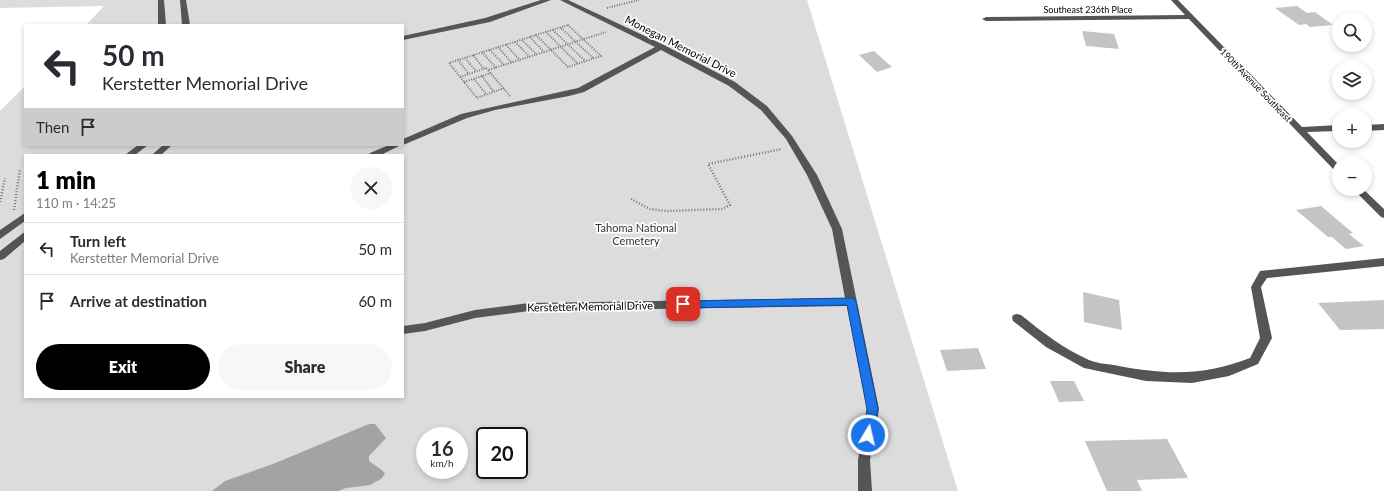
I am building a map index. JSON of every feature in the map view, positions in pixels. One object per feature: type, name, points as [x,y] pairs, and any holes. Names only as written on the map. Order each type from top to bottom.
[{"type":"street","points":[[161,0],[162,24]]},
{"type":"street","points":[[184,0],[186,24]]},
{"type":"street","points":[[404,38],[487,20],[548,0]]},
{"type":"street","name":"Monegan Memorial Drive","points":[[563,0],[662,47],[732,84],[764,108],[789,138],[812,175],[837,229],[872,409],[864,460],[865,491]]},
{"type":"street","name":"190th Avenue Southeast","points":[[1174,0],[1332,163]]},
{"type":"street","name":"Southeast 236th Place","points":[[986,19],[1191,18]]},
{"type":"street","points":[[404,142],[464,116],[570,94],[581,90],[662,47]]},
{"type":"street","points":[[1372,128],[1384,127]]},
{"type":"street","points":[[1299,130],[1332,128]]},
{"type":"street","points":[[130,154],[142,146]]},
{"type":"street","points":[[157,154],[167,146]]},
{"type":"street","points":[[375,154],[395,146]]},
{"type":"street","points":[[1365,196],[1384,215]]},
{"type":"street","points":[[0,235],[24,217]]},
{"type":"street","points":[[0,256],[24,237]]},
{"type":"street","points":[[1017,318],[1050,344],[1088,365],[1146,376],[1192,378],[1229,371],[1254,361],[1266,338],[1256,287],[1264,274],[1384,262]]},
{"type":"street","name":"Kerstetter Memorial Drive","points":[[404,330],[425,328],[474,314],[529,307],[851,302]]},
{"type":"path","points":[[589,13],[639,0]]},
{"type":"path","points":[[504,88],[477,98],[449,63],[482,52],[522,40],[536,35],[568,25],[600,56],[568,67],[536,35]]},
{"type":"path","points":[[460,76],[486,68],[488,70],[496,68],[620,27]]},
{"type":"path","points":[[560,28],[593,58]]},
{"type":"path","points":[[553,30],[585,61]]},
{"type":"path","points":[[546,32],[578,64]]},
{"type":"path","points":[[530,37],[544,52]]},
{"type":"path","points":[[522,40],[537,54]]},
{"type":"path","points":[[515,42],[530,57]]},
{"type":"path","points":[[506,45],[520,60]]},
{"type":"path","points":[[498,47],[512,63]]},
{"type":"path","points":[[490,50],[504,65]]},
{"type":"path","points":[[482,52],[496,68]]},
{"type":"path","points":[[473,55],[484,69]]},
{"type":"path","points":[[465,58],[476,71]]},
{"type":"path","points":[[458,60],[469,74]]},
{"type":"path","points":[[488,70],[517,104]]},
{"type":"path","points":[[464,82],[491,73]]},
{"type":"path","points":[[482,76],[494,92]]},
{"type":"path","points":[[474,79],[486,94]]},
{"type":"path","points":[[631,199],[650,209],[666,211],[722,209],[730,205],[708,164],[794,146]]},
{"type":"path","points":[[12,226],[20,169]]},
{"type":"path","points":[[0,202],[5,178]]},
{"type":"green space","name":"Tahoma National Cemetery","points":[[0,0],[807,0],[958,491],[0,491],[0,111],[24,87],[24,146],[404,146],[404,24],[87,24],[104,6],[0,8]]},
{"type":"shaded area","points":[[369,424],[375,424],[386,438],[369,456],[369,461],[382,470],[385,474],[381,479],[370,485],[346,488],[338,491],[212,491],[225,481],[273,464]]},
{"type":"building","points":[[1297,6],[1307,13],[1315,12],[1332,25],[1310,27],[1306,24],[1299,25],[1275,8]]},
{"type":"building","points":[[1082,31],[1114,34],[1119,49],[1086,46]]},
{"type":"building","points":[[874,51],[892,67],[877,72],[859,55]]},
{"type":"building","points":[[1321,206],[1353,233],[1349,234],[1364,246],[1346,249],[1332,237],[1328,237],[1296,210]]},
{"type":"building","points":[[1083,292],[1119,300],[1122,330],[1084,322]]},
{"type":"building","points":[[1384,300],[1384,329],[1340,330],[1318,303]]},
{"type":"building","points":[[978,348],[986,369],[947,371],[940,350]]},
{"type":"building","points":[[1050,381],[1074,381],[1084,401],[1059,402]]},
{"type":"building","points":[[1167,439],[1188,478],[1137,480],[1142,491],[1107,491],[1085,441]]},
{"type":"route","points":[[683,304],[851,302],[872,409],[868,435]]}]
